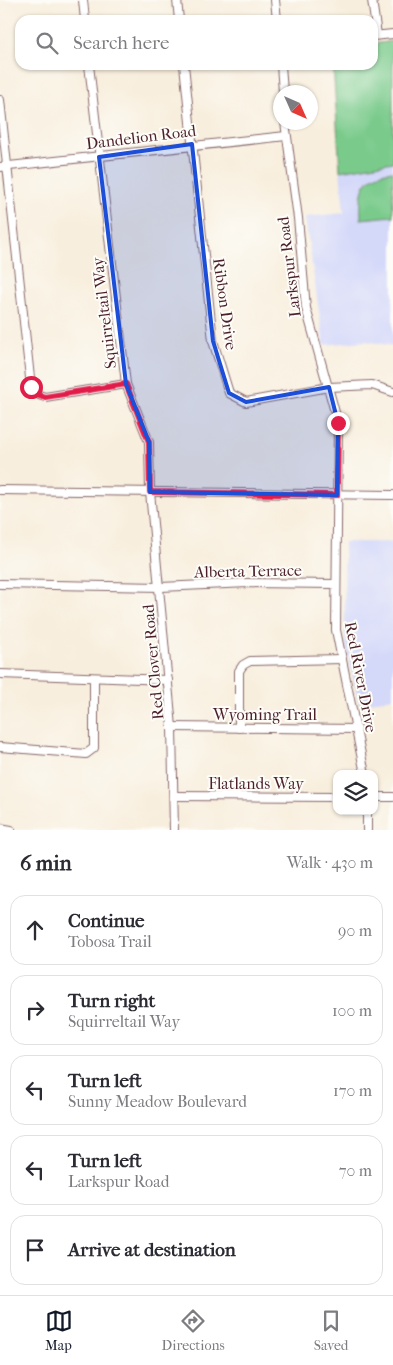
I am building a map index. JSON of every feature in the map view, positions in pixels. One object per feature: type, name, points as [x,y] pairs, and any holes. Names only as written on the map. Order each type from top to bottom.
[{"type":"street","points":[[83,0],[84,15]]},
{"type":"street","points":[[177,0],[178,15]]},
{"type":"street","points":[[275,0],[276,15]]},
{"type":"street","points":[[372,0],[373,15]]},
{"type":"street","points":[[378,36],[393,34]]},
{"type":"street","name":"Squirreltail Way","points":[[90,70],[126,384],[149,442],[150,492]]},
{"type":"street","name":"Ribbon Drive","points":[[185,70],[213,341],[229,393],[246,402],[329,387],[372,385],[393,392]]},
{"type":"street","points":[[281,70],[282,85]]},
{"type":"street","points":[[0,100],[4,166],[31,387],[39,395],[45,397],[126,384]]},
{"type":"street","name":"Larkspur Road","points":[[286,130],[297,212],[306,308],[338,423],[337,495]]},
{"type":"street","name":"Dandelion Road","points":[[4,166],[99,157],[192,144],[286,136]]},
{"type":"street","points":[[0,490],[393,495]]},
{"type":"street","name":"Red Clover Road","points":[[150,492],[161,587],[172,728],[175,796],[174,830]]},
{"type":"street","name":"Red River Drive","points":[[337,495],[336,630],[364,770]]},
{"type":"street","name":"Alberta Terrace","points":[[0,584],[161,587],[248,583],[335,584]]},
{"type":"street","points":[[239,728],[239,671],[243,664],[250,661],[342,659]]},
{"type":"street","points":[[0,674],[168,680]]},
{"type":"street","points":[[0,747],[86,754],[94,748],[94,678]]},
{"type":"street","name":"Wyoming Trail","points":[[172,728],[357,729]]},
{"type":"street","name":"Flatlands Way","points":[[175,796],[333,797]]},
{"type":"street","points":[[378,797],[393,797]]},
{"type":"street","points":[[367,815],[367,830]]},
{"type":"street","points":[[0,828],[12,830]]},
{"type":"highlighted area","points":[[192,144],[213,341],[229,393],[246,402],[329,387],[338,423],[337,495],[150,492],[149,442],[126,384],[99,157]]},
{"type":"shaded area","points":[[393,162],[393,346],[365,341],[324,345],[305,217],[344,213],[340,171]]},
{"type":"shaded area","points":[[344,542],[393,542],[393,698],[359,704],[345,642]]},
{"type":"green space","points":[[393,41],[393,162],[340,171],[333,70],[378,70],[378,43]]},
{"type":"green space","points":[[393,171],[393,216],[361,219],[361,201],[364,186],[374,176]]},
{"type":"route","points":[[31,387],[39,395],[45,397],[126,384],[149,442],[150,492],[337,495],[338,423]]}]
